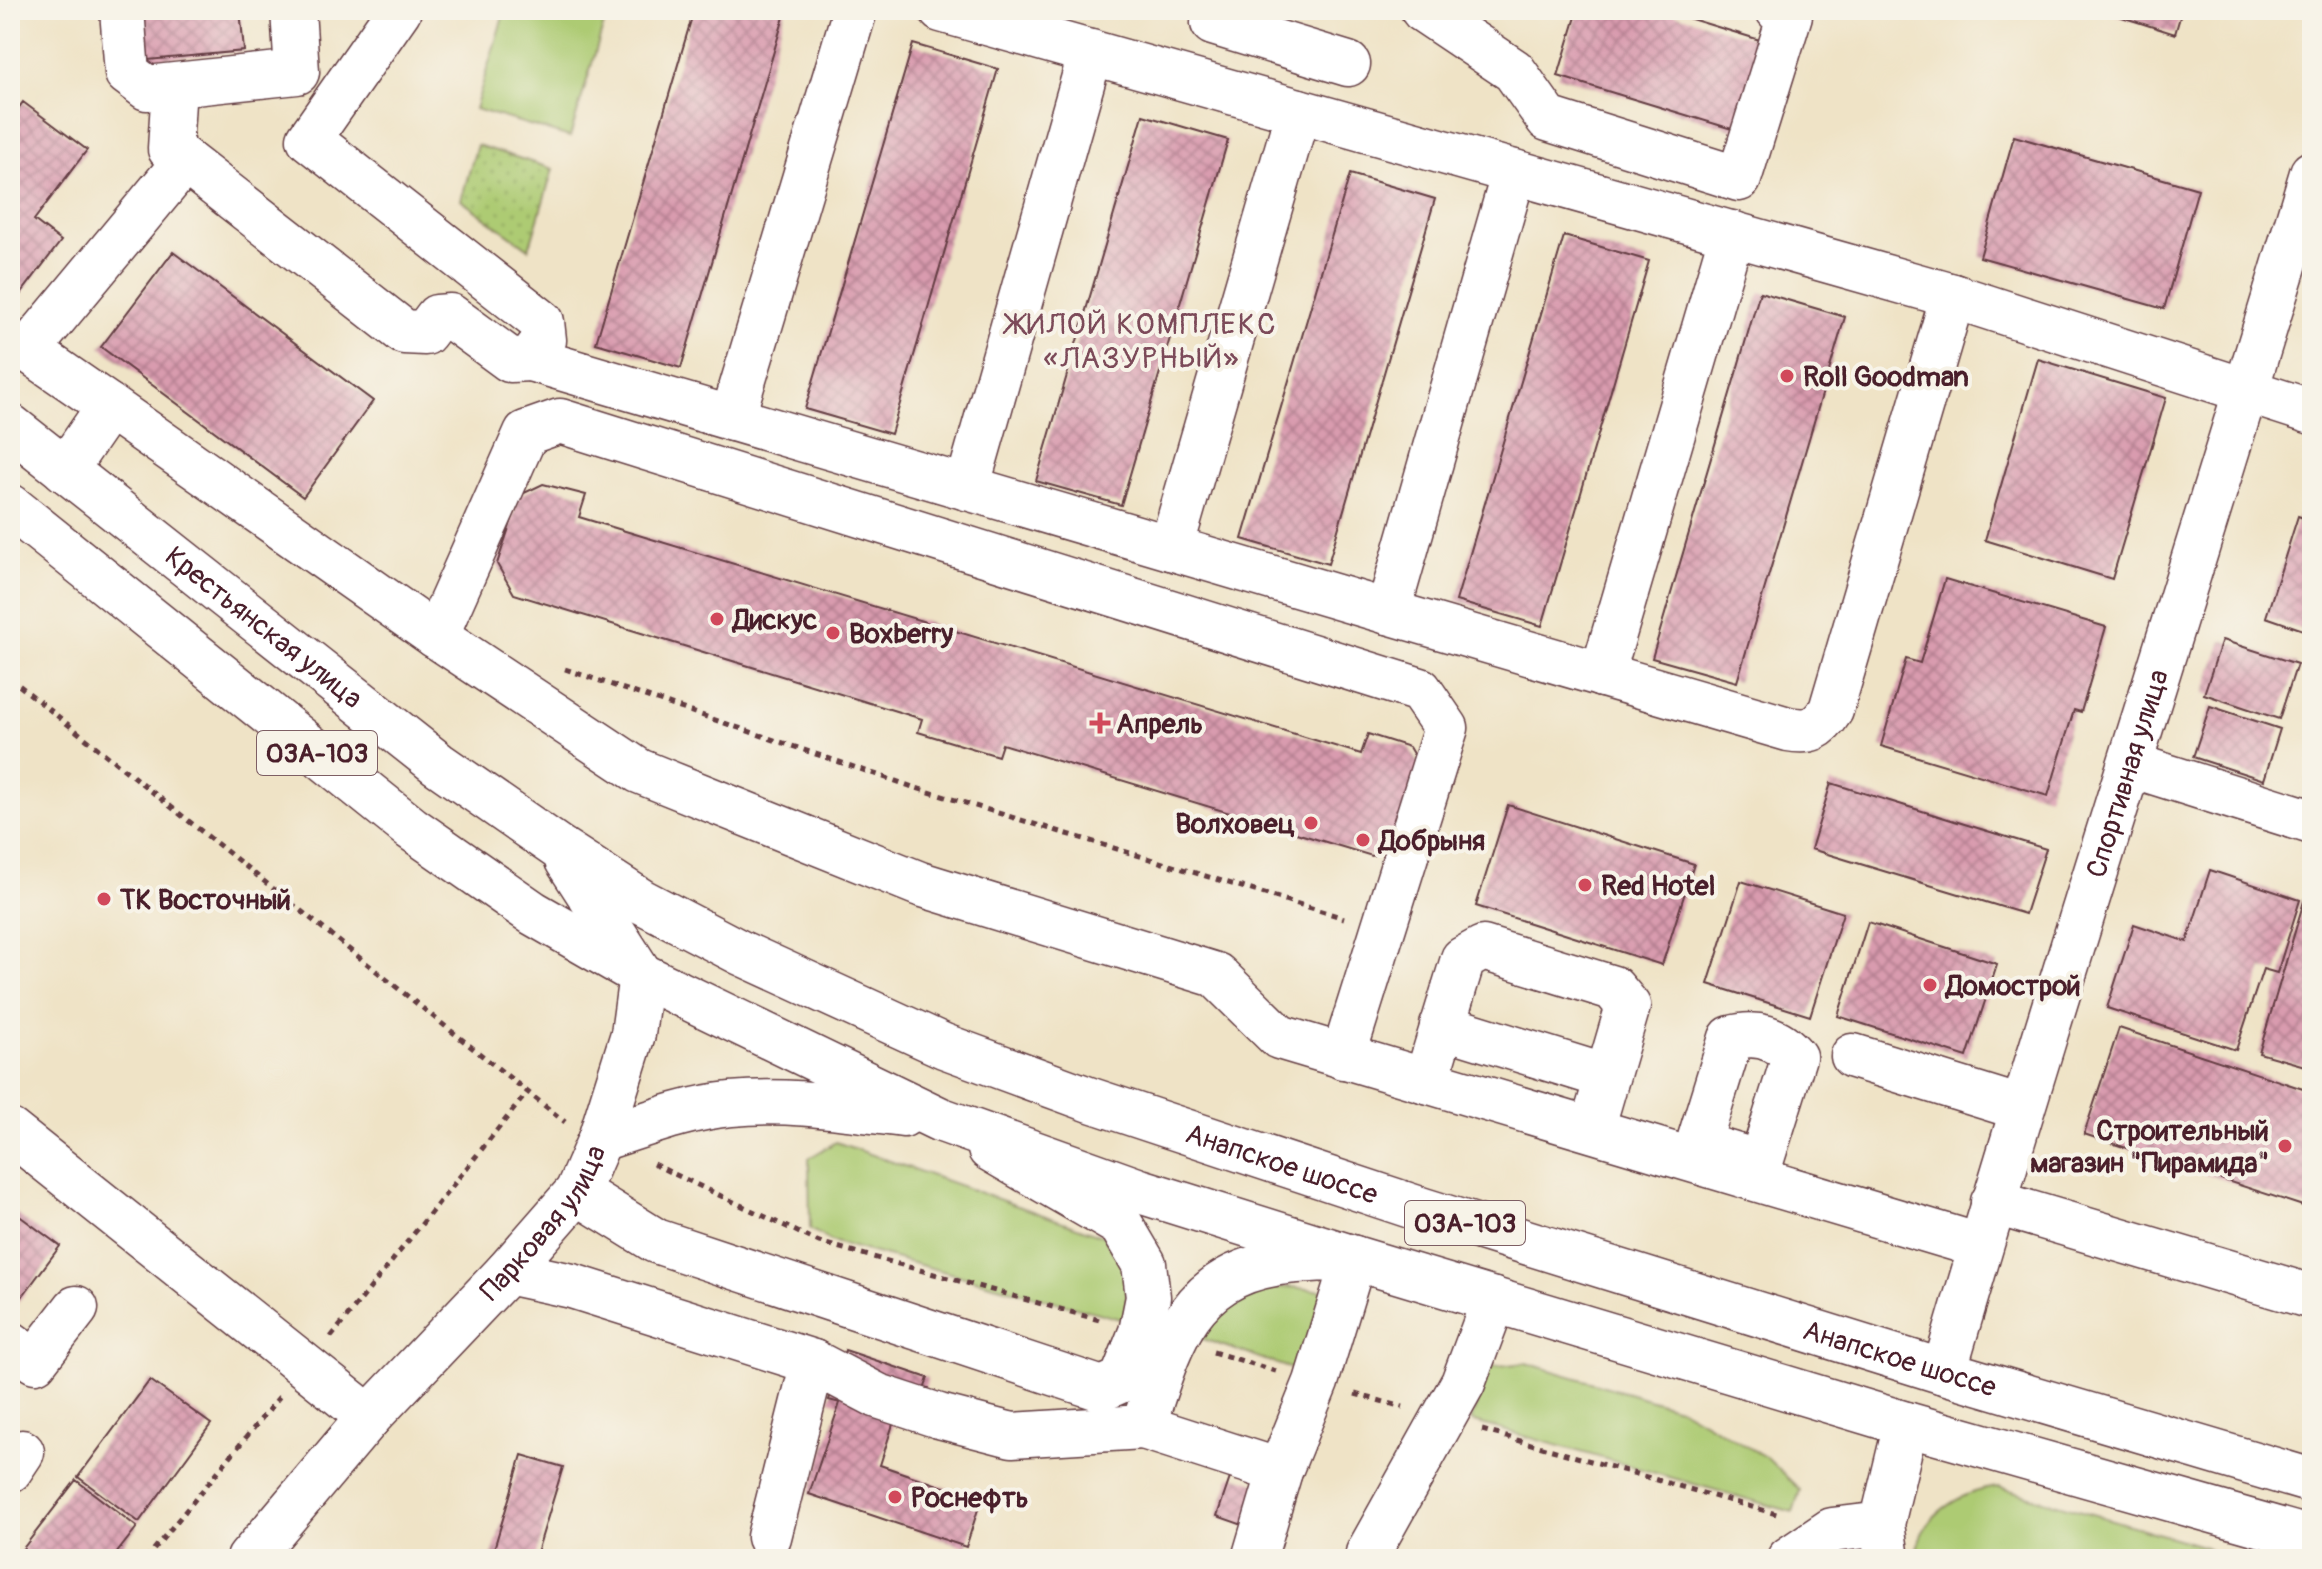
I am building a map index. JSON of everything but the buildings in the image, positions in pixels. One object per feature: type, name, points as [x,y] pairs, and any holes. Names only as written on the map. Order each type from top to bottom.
[{"type":"main road","points":[[122,10],[127,73],[147,88],[321,71],[346,86]]},
{"type":"main road","points":[[293,10],[297,72]]},
{"type":"main road","points":[[399,10],[309,139],[542,322],[544,340],[530,359]]},
{"type":"main road","points":[[732,419],[855,10]]},
{"type":"main road","points":[[941,10],[1953,296],[2312,412]]},
{"type":"main road","points":[[1217,10],[1213,23],[1348,64]]},
{"type":"main road","points":[[1423,10],[1514,71],[1548,119],[1739,179],[1790,15],[1778,10]]},
{"type":"main road","points":[[967,488],[1091,52]]},
{"type":"main road","points":[[174,86],[170,149],[404,332],[425,333],[437,317],[450,316],[510,360],[530,359],[1805,732],[1821,725],[1831,710],[1953,296]]},
{"type":"main road","points":[[1171,548],[1298,111]]},
{"type":"main road","points":[[185,161],[19,344],[436,636],[639,771],[920,884],[1216,975],[1279,1037],[1592,1129],[1759,1171],[1980,1246]]},
{"type":"main road","points":[[1388,612],[1514,172]]},
{"type":"main road","name":"Спортивная улица","points":[[1944,1372],[2021,1108],[2131,765],[2312,173]]},
{"type":"main road","points":[[1602,675],[1732,233]]},
{"type":"main road","points":[[65,470],[109,406]]},
{"type":"main road","points":[[436,636],[526,433],[560,421],[1420,690],[1446,728],[1343,1057]]},
{"type":"main road","name":"Крестьянская улица","points":[[10,426],[438,764],[641,901]]},
{"type":"main road","name":"03А-103","points":[[10,506],[411,828],[533,913],[641,975],[939,1119],[1140,1191],[1354,1258],[2299,1544]]},
{"type":"main road","points":[[2131,765],[2312,822]]},
{"type":"main road","points":[[559,848],[641,975],[633,1034],[600,1139]]},
{"type":"main road","name":"Анапское шоссе","points":[[641,901],[741,953],[944,1046],[1062,1090],[1423,1210],[1944,1372],[2312,1481]]},
{"type":"main road","points":[[1426,1081],[1463,959],[1483,948],[1613,988],[1628,1006],[1592,1129]]},
{"type":"main road","points":[[1442,1026],[1607,1077]]},
{"type":"main road","points":[[1853,1056],[2021,1108]]},
{"type":"main road","name":"Парковая улица","points":[[249,1559],[369,1417],[507,1272],[577,1192],[600,1139],[684,1113],[728,1104],[782,1101],[939,1119]]},
{"type":"main road","points":[[939,1119],[1121,1225],[1144,1264],[1157,1336],[1143,1427]]},
{"type":"main road","points":[[10,1131],[369,1417]]},
{"type":"main road","points":[[577,1192],[656,1241],[1102,1389],[1122,1380],[1157,1336],[1227,1279],[1272,1264],[1354,1258],[1316,1382],[1280,1471],[1254,1559]]},
{"type":"main road","points":[[1993,1202],[2312,1297]]},
{"type":"main road","points":[[507,1272],[572,1286],[813,1362],[878,1396],[1012,1435],[1143,1427],[1280,1471]]},
{"type":"main road","points":[[1365,1557],[1463,1383],[1494,1300]]},
{"type":"main road","points":[[10,1343],[35,1361],[76,1308]]},
{"type":"main road","points":[[769,1537],[813,1362]]},
{"type":"main road","points":[[1789,1559],[1832,1530],[1884,1541],[1906,1424]]},
{"type":"path","points":[[560,667],[916,788],[1383,929]]},
{"type":"path","points":[[10,678],[565,1123],[819,1242],[1832,1530]]},
{"type":"path","points":[[146,1559],[286,1388],[307,1367],[526,1094]]},
{"type":"green space","points":[[505,10],[608,10],[570,137],[475,109]]},
{"type":"green space","points":[[477,145],[553,169],[529,249],[461,200]]},
{"type":"green space","points":[[836,1142],[1103,1236],[1125,1275],[1124,1320],[831,1241],[810,1229],[809,1158]]},
{"type":"green space","points":[[1291,1287],[1324,1291],[1298,1371],[1194,1336],[1236,1298],[1259,1290]]},
{"type":"green space","points":[[1526,1363],[1682,1409],[1767,1458],[1800,1490],[1793,1512],[1471,1421],[1489,1367]]},
{"type":"green space","points":[[1999,1487],[2205,1547],[2220,1559],[1916,1559],[1924,1530],[1944,1508],[1970,1494]]},
{"type":"place","name":"Roll Goodman","points":[[1787,376]]},
{"type":"place","name":"Дискус","points":[[717,619]]},
{"type":"place","name":"Boxberry","points":[[833,633]]},
{"type":"place","name":"Апрель","points":[[1100,723]]},
{"type":"place","name":"Волховец","points":[[1311,823]]},
{"type":"place","name":"Добрыня","points":[[1363,840]]},
{"type":"place","name":"Red Hotel","points":[[1585,885]]},
{"type":"place","name":"ТК Восточный","points":[[104,899]]},
{"type":"place","name":"Домострой","points":[[1930,985]]},
{"type":"place","name":"Строительный магазин \"Пирамида\"","points":[[2285,1146]]},
{"type":"place","name":"Роснефть","points":[[895,1497]]},
{"type":"district","name":"ЖИЛОЙ КОМПЛЕКС «ЛАЗУРНЫЙ»","points":[[1142,341]]}]
